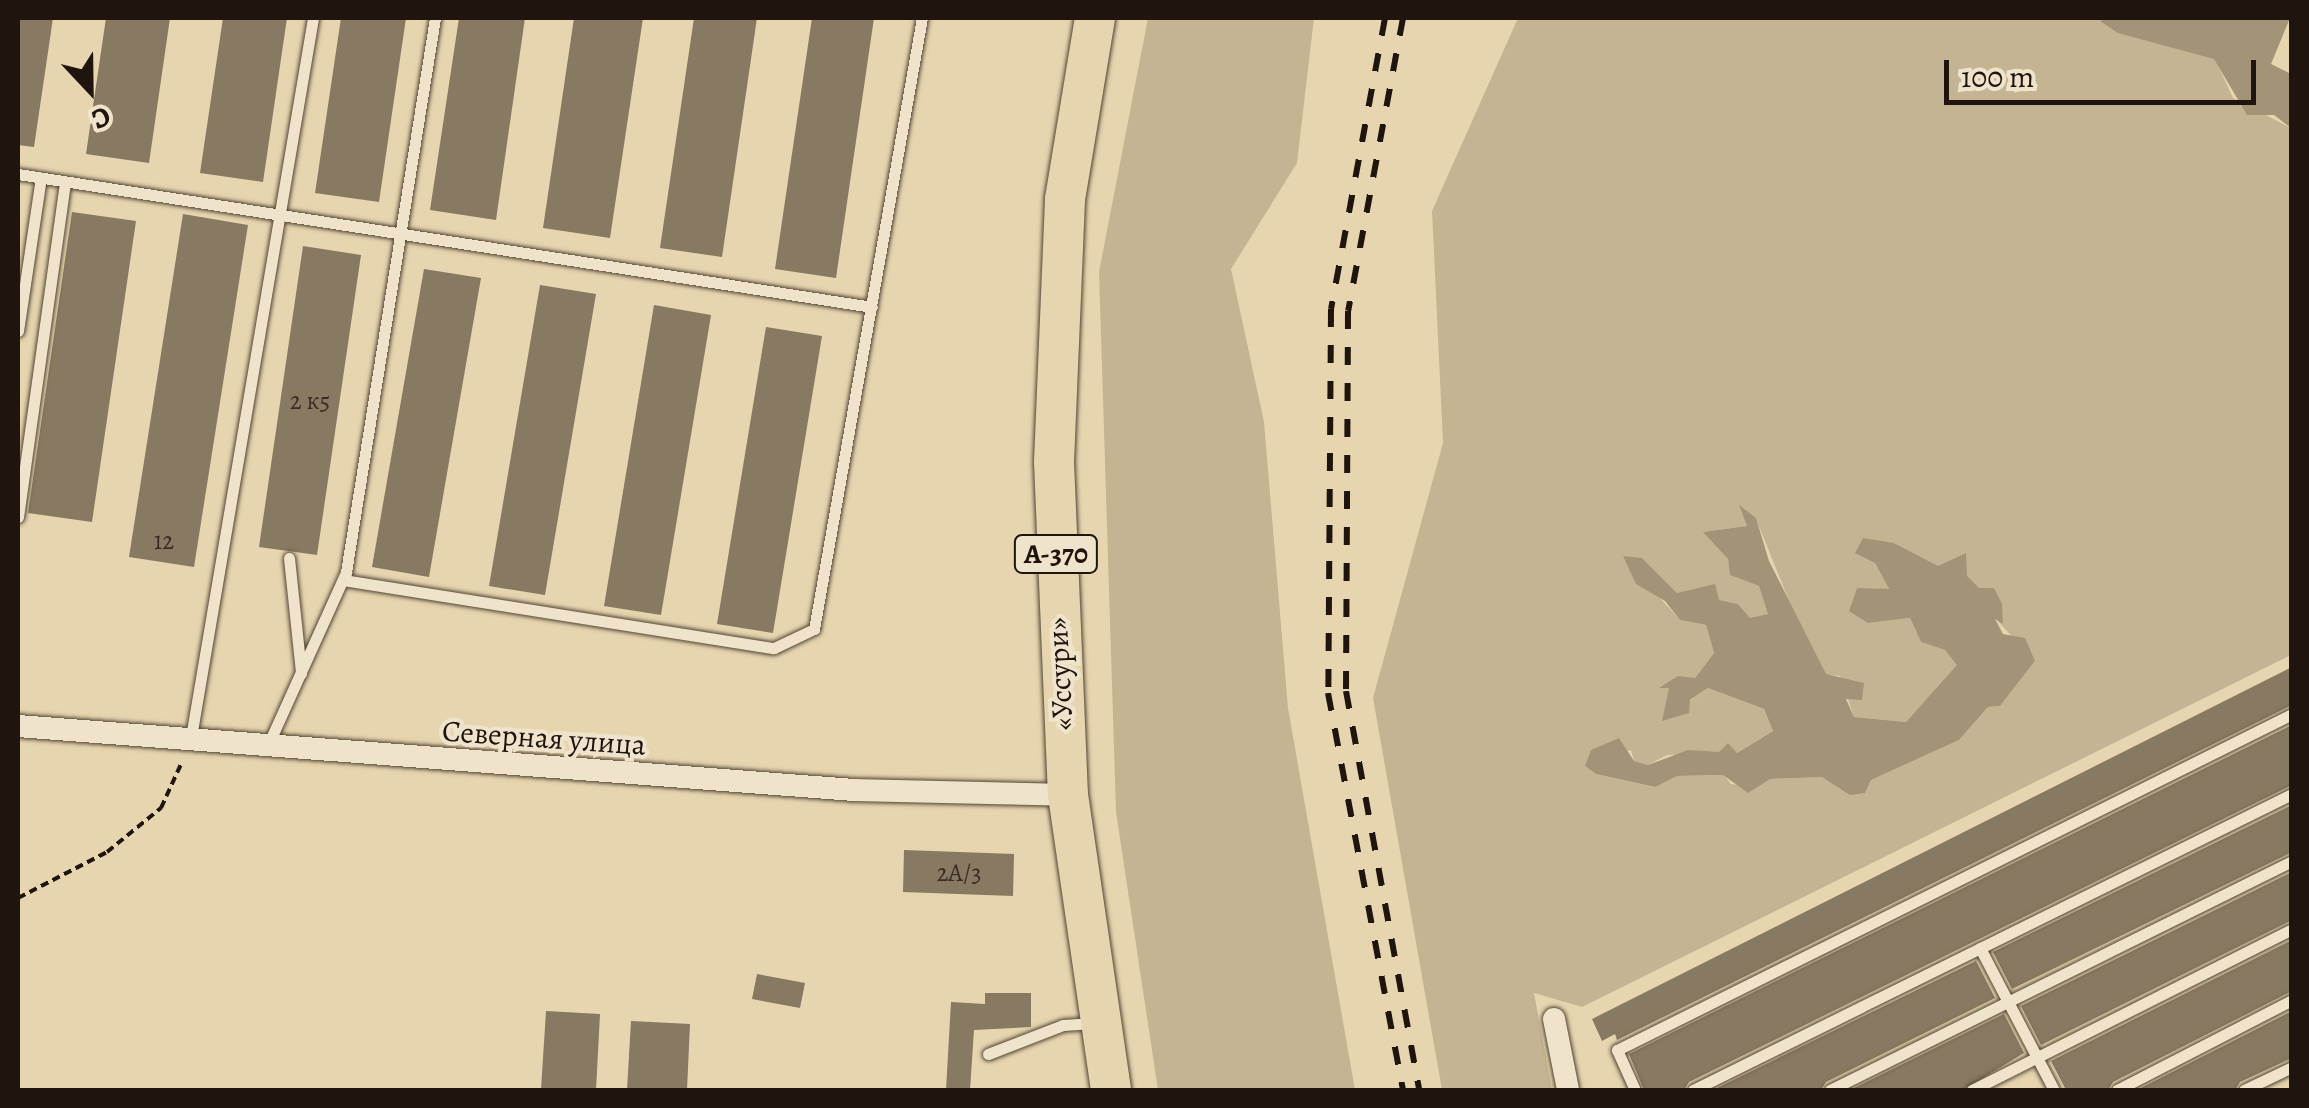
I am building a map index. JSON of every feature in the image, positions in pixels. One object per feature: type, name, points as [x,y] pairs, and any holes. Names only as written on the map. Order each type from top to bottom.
[{"type":"highway","name":"«Уссури»","points":[[1095,18],[1066,200],[1057,313],[1057,625],[1068,795],[1112,1090]]},
{"type":"street","name":"Северная улица","points":[[18,726],[266,749],[853,790],[1068,795]]},
{"type":"street","points":[[1554,1019],[1568,1090]]},
{"type":"lane","points":[[190,743],[312,18]]},
{"type":"lane","points":[[266,749],[343,580],[435,18]]},
{"type":"lane","points":[[343,580],[774,648],[797,642],[814,629],[822,608],[922,18]]},
{"type":"lane","points":[[18,174],[278,218],[872,306]]},
{"type":"lane","points":[[18,331],[41,178]]},
{"type":"lane","points":[[18,517],[65,182]]},
{"type":"lane","points":[[289,558],[302,673]]},
{"type":"lane","points":[[1635,1090],[1617,1050],[2292,714]]},
{"type":"lane","points":[[1694,1090],[2292,794]]},
{"type":"lane","points":[[1830,1090],[2012,1004],[2292,860]]},
{"type":"lane","points":[[1972,1090],[2292,930]]},
{"type":"lane","points":[[1980,948],[2054,1090]]},
{"type":"lane","points":[[2117,1090],[2292,1000]]},
{"type":"lane","points":[[988,1054],[1063,1025],[1102,1023]]},
{"type":"lane","points":[[2244,1090],[2292,1067]]},
{"type":"path","points":[[18,898],[107,852],[161,808],[190,743]]},
{"type":"shaded area","points":[[1148,18],[1314,18],[1297,163],[1231,269],[1264,422],[1288,708],[1355,1090],[1158,1090],[1116,812],[1099,272]]},
{"type":"shaded area","points":[[1518,18],[2108,18],[2101,21],[2215,59],[2233,98],[2291,128],[2291,655],[1582,1007],[1534,993],[1552,1090],[1442,1090],[1373,698],[1443,443],[1432,211]],"holes":[[[1740,508],[1756,519],[1808,648],[1826,675],[1840,676],[1854,717],[1906,722],[1958,665],[1945,650],[1921,642],[1910,618],[1868,623],[1889,589],[1875,563],[1894,543],[1979,588],[1994,588],[2003,623],[1993,616],[2035,661],[2000,706],[1988,707],[1959,740],[1871,780],[1865,793],[1822,777],[1770,779],[1751,787],[1731,784],[1724,775],[1677,776],[1654,787],[1596,774],[1585,766],[1631,750],[1634,761],[1648,765],[1667,755],[1737,753],[1773,731],[1764,709],[1708,688],[1663,720],[1670,700],[1669,687],[1661,688],[1695,678],[1714,653],[1706,625],[1680,620],[1623,557],[1642,558],[1677,593],[1738,604],[1750,619],[1769,614],[1759,586],[1731,575],[1728,559],[1704,532],[1748,526]]]},
{"type":"shaded area","points":[[2290,18],[2271,64],[2291,74],[2291,128],[2274,115],[2247,115],[2214,59],[2118,33],[2100,21]]},
{"type":"shaded area","points":[[1739,505],[1756,518],[1769,561],[1826,674],[1864,683],[1862,700],[1846,699],[1854,717],[1906,722],[1957,665],[1945,650],[1921,642],[1910,618],[1868,623],[1849,611],[1857,588],[1889,589],[1875,563],[1855,553],[1863,538],[1894,543],[1938,566],[1966,553],[1967,576],[1979,588],[1994,588],[2002,604],[2003,624],[1995,619],[2003,634],[2025,638],[2035,661],[2000,706],[1988,707],[1959,740],[1871,780],[1865,793],[1850,795],[1822,777],[1770,779],[1748,793],[1723,775],[1677,776],[1655,787],[1596,774],[1585,766],[1591,750],[1619,738],[1634,761],[1648,765],[1688,750],[1719,752],[1728,743],[1737,753],[1773,731],[1764,709],[1708,688],[1690,700],[1689,713],[1662,721],[1669,688],[1659,688],[1678,676],[1695,678],[1714,653],[1706,625],[1680,620],[1665,601],[1636,584],[1623,556],[1642,558],[1677,593],[1715,584],[1719,600],[1738,604],[1750,618],[1768,614],[1759,586],[1730,575],[1728,559],[1703,532],[1747,526]]},
{"type":"building","points":[[18,18],[53,18],[34,147],[18,145]]},
{"type":"building","points":[[106,18],[170,18],[149,163],[86,154]]},
{"type":"building","points":[[223,18],[287,18],[263,182],[200,173]]},
{"type":"building","points":[[341,18],[406,18],[379,202],[315,193]]},
{"type":"building","points":[[459,18],[525,18],[496,220],[430,210]]},
{"type":"building","points":[[574,18],[643,18],[610,238],[543,228]]},
{"type":"building","points":[[694,18],[757,18],[722,257],[660,248]]},
{"type":"building","points":[[812,18],[874,18],[836,278],[775,269]]},
{"type":"building","points":[[72,212],[136,221],[92,522],[28,513]]},
{"type":"building","points":[[183,214],[248,225],[194,567],[129,557]]},
{"type":"building","points":[[303,246],[361,255],[317,555],[259,547]]},
{"type":"building","points":[[424,269],[481,278],[429,577],[372,567]]},
{"type":"building","points":[[540,285],[596,294],[545,595],[489,586]]},
{"type":"building","points":[[654,305],[711,315],[661,615],[604,606]]},
{"type":"building","points":[[766,327],[822,336],[773,633],[717,624]]},
{"type":"building","points":[[2292,667],[2292,705],[1617,1040],[1615,1034],[1602,1041],[1592,1019]]},
{"type":"building","points":[[2292,725],[2292,785],[1689,1082],[1684,1090],[1644,1090],[1629,1054]]},
{"type":"building","points":[[2292,805],[2292,852],[2012,989],[1993,952]]},
{"type":"building","points":[[904,850],[1014,854],[1013,896],[903,892]]},
{"type":"building","points":[[2292,872],[2292,920],[2041,1045],[2021,1006]]},
{"type":"building","points":[[2292,940],[2292,991],[2113,1082],[2108,1090],[2066,1090],[2051,1061]]},
{"type":"building","points":[[1976,961],[1995,998],[1826,1082],[1821,1090],[1713,1090]]},
{"type":"building","points":[[757,974],[805,983],[800,1008],[752,999]]},
{"type":"building","points":[[985,993],[1031,993],[1031,1027],[974,1030],[970,1090],[946,1090],[951,1002],[985,1004]]},
{"type":"building","points":[[546,1011],[600,1014],[596,1090],[541,1090]]},
{"type":"building","points":[[2292,1011],[2292,1058],[2240,1082],[2235,1090],[2137,1090]]},
{"type":"building","points":[[2004,1014],[2024,1053],[1963,1090],[1850,1090]]},
{"type":"building","points":[[631,1021],[690,1024],[687,1090],[627,1090]]},
{"type":"railway","points":[[1385,18],[1331,309],[1328,693],[1403,1090]]},
{"type":"railway","points":[[1403,18],[1348,311],[1346,691],[1419,1090]]}]
